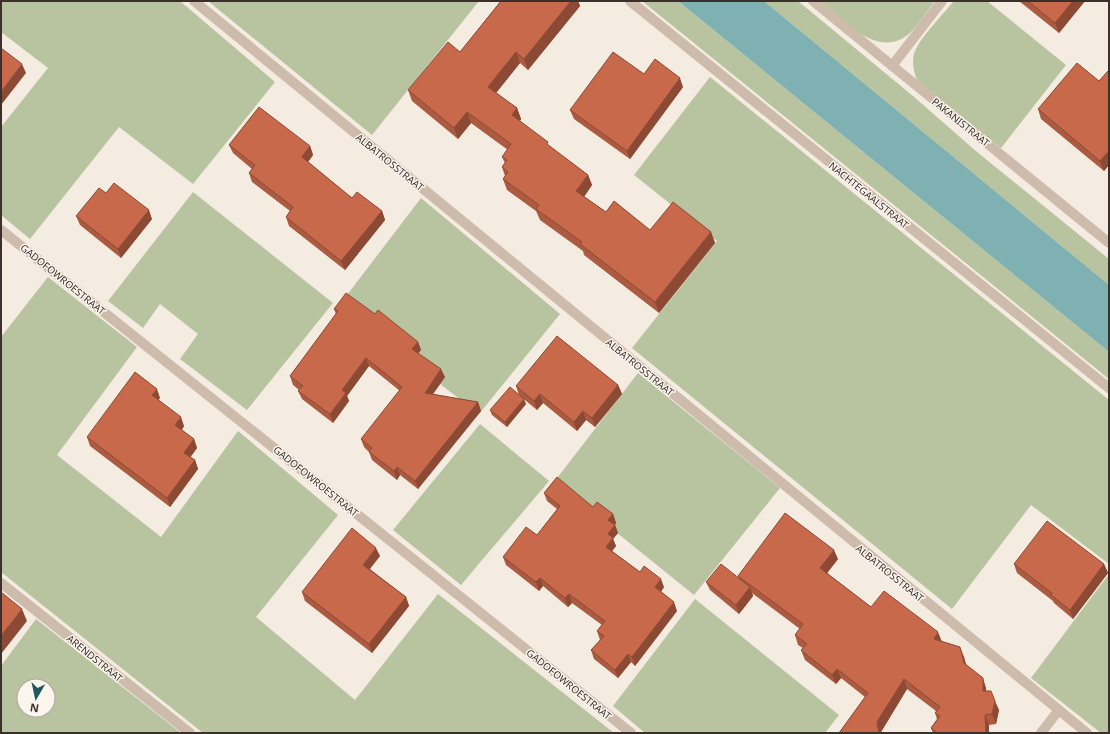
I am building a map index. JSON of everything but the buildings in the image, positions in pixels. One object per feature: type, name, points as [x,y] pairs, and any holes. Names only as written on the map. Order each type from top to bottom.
[{"type":"street","name":"ALBATROSSTRAAT","points":[[194,1],[1058,711],[1087,733]]},
{"type":"street","name":"NACHTEGAALSTRAAT","points":[[630,1],[1109,388]]},
{"type":"street","name":"PAKANISTRAAT","points":[[813,1],[1109,243]]},
{"type":"street","points":[[892,66],[942,1]]},
{"type":"street","name":"GADOFOWROESTRAAT","points":[[1,230],[631,733]]},
{"type":"street","name":"ARENDSTRAAT","points":[[1,583],[190,733]]},
{"type":"street","points":[[1041,733],[1058,711]]},
{"type":"green space","points":[[1,1],[180,1],[275,82],[193,184],[119,127],[30,239],[1,215],[1,127],[48,68],[1,32]]},
{"type":"green space","points":[[208,1],[479,1],[372,135]]},
{"type":"green space","points":[[642,1],[678,1],[1109,352],[1109,379]]},
{"type":"green space","points":[[764,1],[798,1],[913,96],[977,152],[1109,259],[1109,285]]},
{"type":"green space","points":[[820,1],[935,1],[910,33],[898,40],[886,42],[874,40],[862,35],[850,27]]},
{"type":"green space","points":[[954,1],[987,1],[1066,65],[1001,148],[917,80],[913,60],[914,53],[928,31]]},
{"type":"green space","points":[[710,77],[1109,400],[1109,564],[1031,505],[952,609],[632,348],[717,241],[634,175]]},
{"type":"green space","points":[[193,192],[333,303],[247,410],[180,359],[198,334],[160,304],[143,328],[108,301]]},
{"type":"green space","points":[[421,198],[560,314],[479,414],[409,360],[347,295]]},
{"type":"green space","points":[[48,277],[137,347],[57,455],[161,537],[238,431],[338,515],[256,617],[355,700],[438,594],[614,733],[203,733],[1,572],[1,337]]},
{"type":"green space","points":[[638,373],[780,488],[694,595],[554,482]]},
{"type":"green space","points":[[480,424],[549,481],[461,585],[393,530]]},
{"type":"green space","points":[[1109,574],[1109,733],[1101,733],[1031,678]]},
{"type":"green space","points":[[695,599],[839,715],[825,733],[645,733],[613,706]]},
{"type":"green space","points":[[36,619],[181,733],[1,733],[1,666]]},
{"type":"water","points":[[678,1],[764,1],[1109,285],[1109,352]]}]
